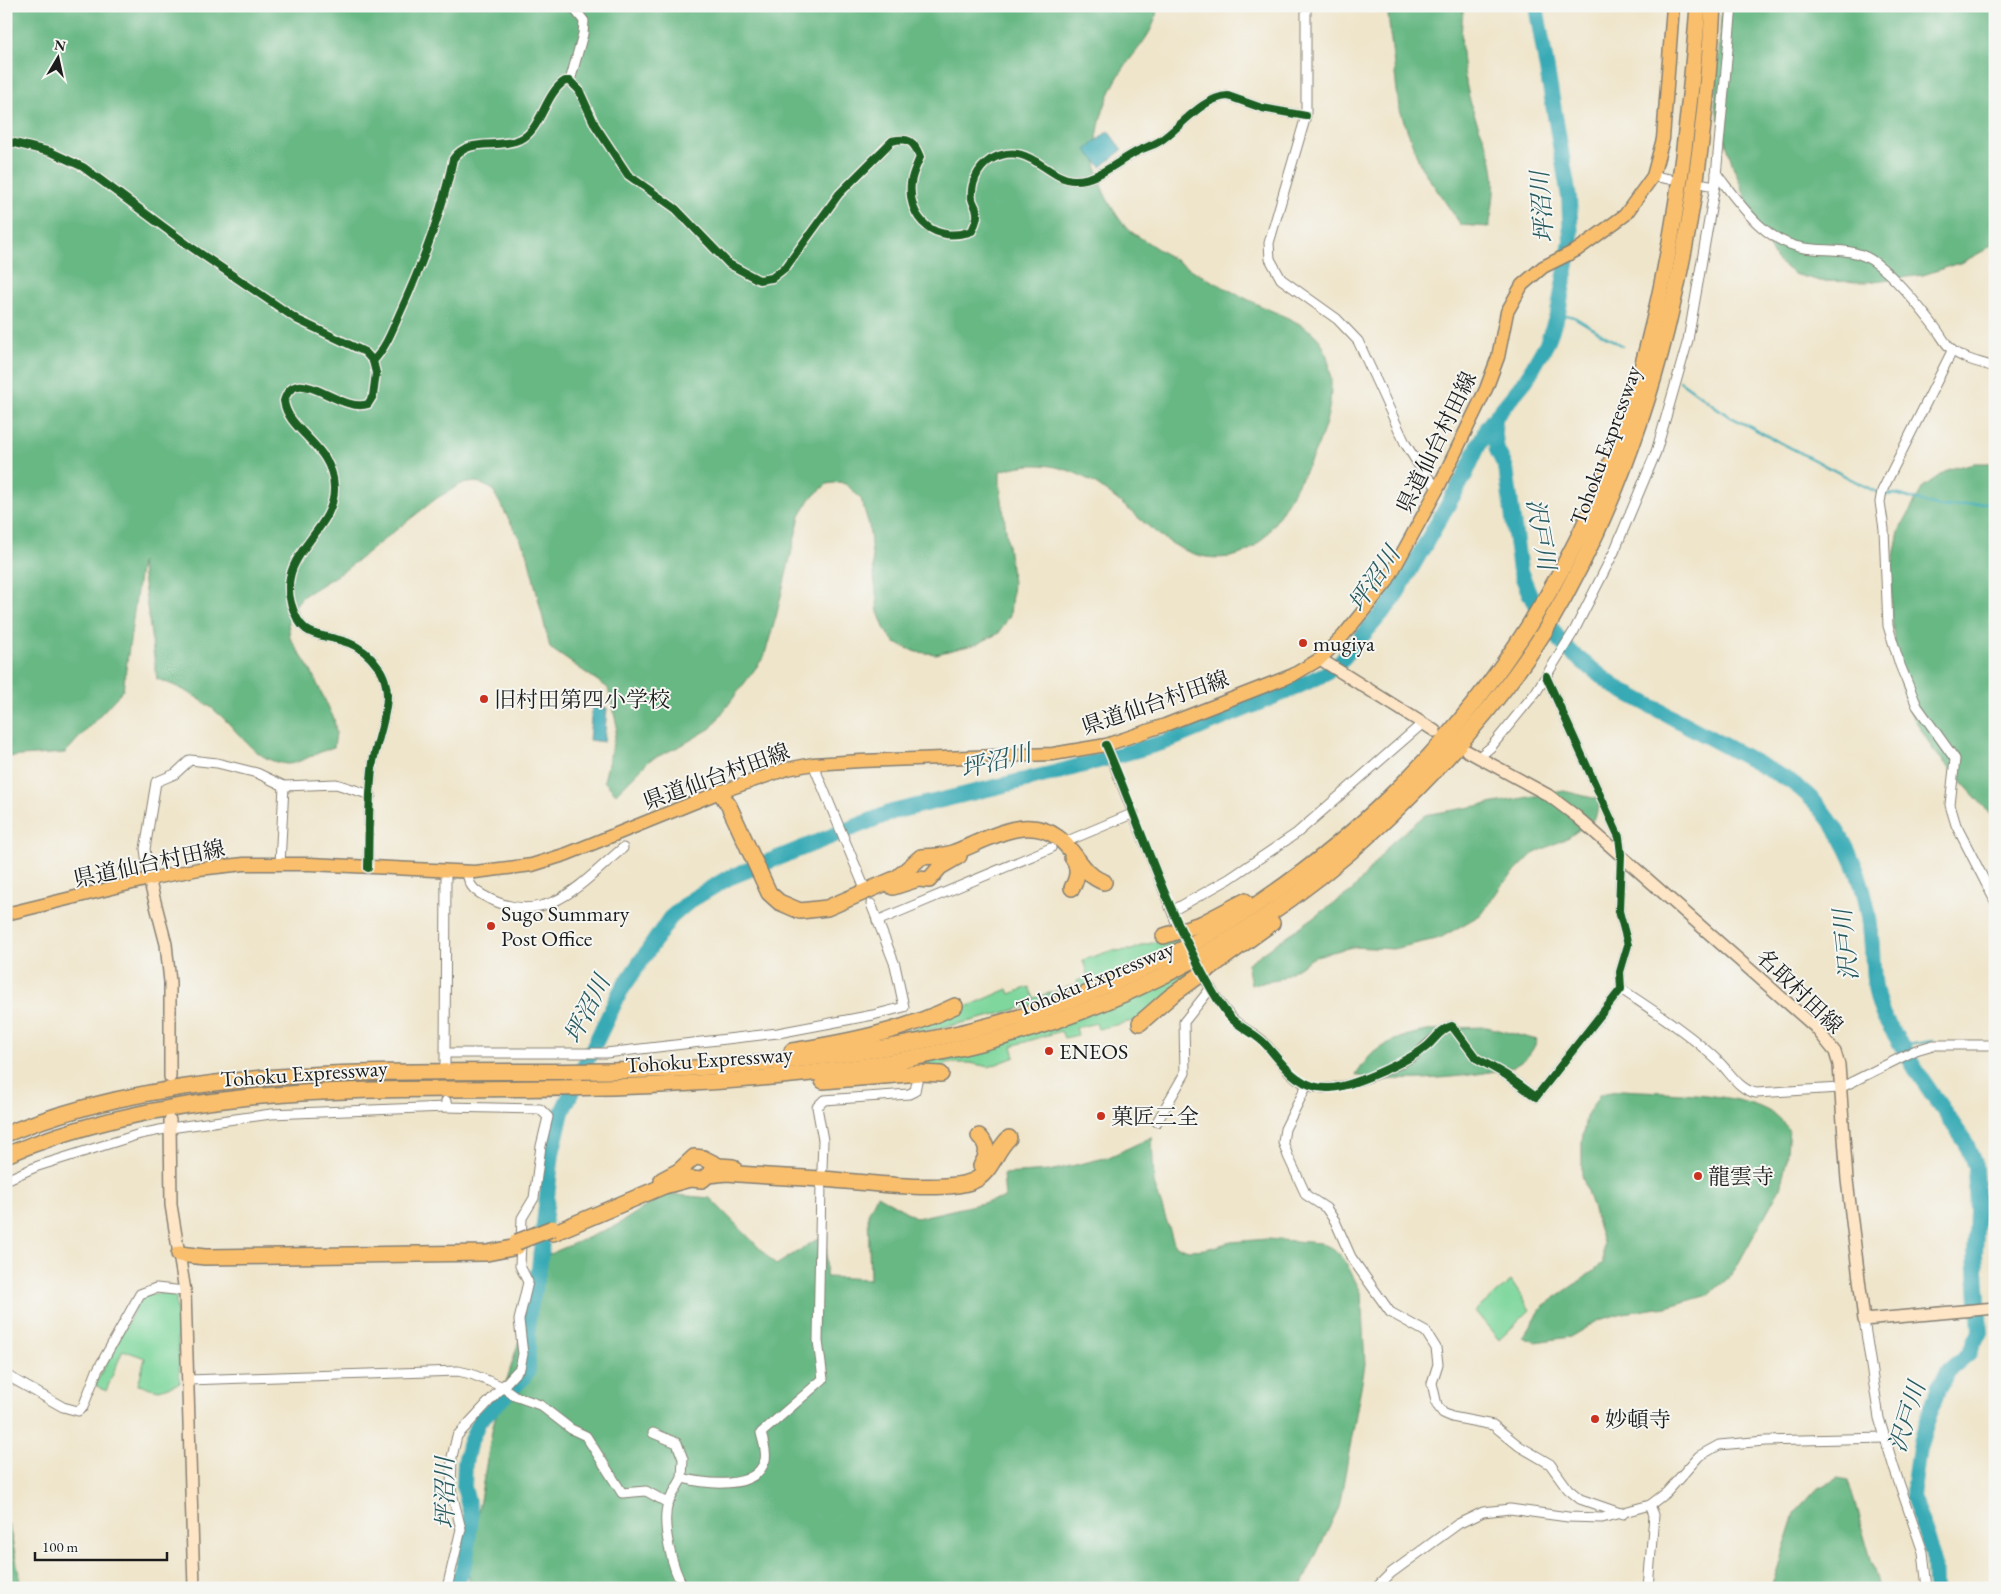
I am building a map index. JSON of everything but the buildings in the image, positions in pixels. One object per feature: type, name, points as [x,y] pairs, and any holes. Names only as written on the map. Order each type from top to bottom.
[{"type":"highway","name":"Tohoku Expressway","points":[[6,1155],[35,1143],[110,1119],[150,1110],[237,1097],[358,1089],[610,1087],[748,1079],[832,1071],[950,1050],[1039,1026],[1132,990],[1176,970],[1218,946],[1329,871],[1389,808],[1492,680],[1532,620],[1569,556],[1600,491],[1623,430],[1653,326],[1677,202],[1686,135],[1698,6]]},
{"type":"highway","name":"Tohoku Expressway","points":[[6,1134],[78,1110],[144,1095],[218,1084],[357,1074],[604,1070],[760,1064],[827,1056],[946,1036],[1035,1012],[1124,977],[1210,934],[1318,861],[1426,781],[1475,727],[1541,636],[1572,581],[1617,485],[1637,432],[1666,334],[1678,284],[1700,150],[1713,6]]},
{"type":"highway","points":[[720,792],[729,806],[746,856],[761,885],[774,906],[796,917],[810,918],[829,913],[908,882],[929,880],[946,864],[998,840],[1035,834],[1052,839],[1075,861],[1077,880],[1072,888]]},
{"type":"highway","points":[[1164,936],[1203,923],[1265,889],[1316,853],[1355,820],[1389,808]]},
{"type":"highway","points":[[1140,1023],[1170,996],[1246,943],[1326,881],[1368,844],[1389,808]]},
{"type":"highway","points":[[761,885],[779,902],[790,909],[807,912],[827,908],[897,878],[921,857],[936,858],[954,853],[1005,832],[1036,828],[1047,831],[1059,838],[1072,850],[1087,870],[1098,880],[1104,882]]},
{"type":"highway","points":[[604,1070],[754,1057],[819,1047],[914,1024],[955,1006]]},
{"type":"highway","points":[[610,1087],[654,1092],[797,1084],[920,1073],[941,1074]]},
{"type":"highway","points":[[553,1231],[663,1180],[679,1171],[694,1157],[703,1158],[719,1166],[941,1182],[966,1177],[978,1170],[986,1156],[987,1148],[985,1142],[979,1136]]},
{"type":"highway","points":[[179,1254],[210,1249],[485,1249],[517,1244],[664,1186],[690,1179],[702,1180],[708,1175],[727,1173],[927,1186],[962,1184],[975,1180],[984,1174],[1000,1147],[1009,1138]]},
{"type":"main road","name":"県道仙台村田線","points":[[6,914],[149,879],[217,867],[280,864],[467,872],[532,865],[567,854],[720,792],[787,769],[813,764],[1053,754],[1107,748],[1293,675],[1322,660],[1386,583],[1438,488],[1486,389],[1498,357],[1507,312],[1513,298],[1522,285],[1543,267],[1576,250],[1625,215],[1653,176],[1664,139],[1673,6]]},
{"type":"main road","points":[[1322,660],[1435,731]]},
{"type":"main road","name":"名取村田線","points":[[1468,751],[1548,795],[1621,854],[1815,1028],[1835,1052],[1840,1065],[1847,1180],[1864,1320]]},
{"type":"main road","points":[[149,879],[161,921],[168,963],[171,1020],[170,1077]]},
{"type":"main road","points":[[170,1124],[171,1204],[185,1291],[189,1489],[194,1588]]},
{"type":"main road","points":[[1864,1320],[1990,1308]]},
{"type":"street","points":[[570,81],[583,34],[584,21],[572,6]]},
{"type":"street","points":[[1306,6],[1306,116],[1270,243],[1270,259],[1281,279],[1338,319],[1358,341],[1405,443],[1423,472],[1438,488]]},
{"type":"street","points":[[1479,757],[1491,747],[1546,676],[1574,631],[1614,552],[1656,452],[1688,340],[1715,186],[1732,6]]},
{"type":"street","points":[[373,362],[387,341],[412,288],[437,222],[453,159],[458,152],[471,145],[505,144],[522,138],[531,130],[559,85],[565,80],[570,81],[579,90],[595,125],[628,175],[676,209],[729,264],[751,278],[759,280],[772,278],[786,268],[839,194],[892,141],[903,138],[912,141],[916,147],[920,157],[911,181],[911,197],[915,210],[927,226],[949,236],[972,231],[978,212],[972,199],[973,183],[979,170],[990,160],[1012,154],[1030,158],[1065,178],[1074,180],[1112,167],[1160,141],[1204,106],[1221,96],[1228,96],[1281,112],[1306,116]]},
{"type":"street","points":[[6,142],[51,152],[83,167],[188,245],[298,320],[365,352],[373,362],[375,382],[373,396],[368,404],[350,405],[311,387],[298,384],[291,388],[284,401],[290,416],[324,454],[333,476],[334,487],[331,508],[324,522],[299,553],[293,570],[291,602],[295,613],[309,632],[349,643],[366,654],[379,668],[386,683],[387,696],[373,763],[368,868]]},
{"type":"street","points":[[1716,173],[1755,223],[1777,238],[1803,248],[1850,250],[1878,264],[1935,326],[1952,351],[1995,367]]},
{"type":"street","points":[[1653,176],[1669,179]]},
{"type":"street","points":[[1704,184],[1715,186]]},
{"type":"street","points":[[1952,351],[1881,494],[1888,626],[1900,665],[1917,706],[1955,759],[1950,805],[1956,825],[1995,901]]},
{"type":"street","points":[[1158,1122],[1185,1073],[1184,1022],[1208,984],[1236,1023],[1260,1039],[1288,1071],[1307,1085],[1328,1089],[1386,1070],[1411,1058],[1428,1046],[1445,1027],[1452,1026],[1476,1058],[1506,1075],[1536,1097],[1621,989],[1620,972],[1628,945],[1619,911],[1621,854],[1619,837],[1546,676]]},
{"type":"street","points":[[1172,910],[1229,879],[1297,833],[1422,723]]},
{"type":"street","points":[[1107,748],[1176,922]]},
{"type":"street","points":[[149,879],[144,849],[156,782],[175,774],[190,760],[217,763],[257,773],[284,786],[336,784],[371,794]]},
{"type":"street","points":[[813,764],[845,836],[863,884]]},
{"type":"street","points":[[280,864],[284,786]]},
{"type":"street","points":[[1070,840],[1134,813]]},
{"type":"street","points":[[467,872],[468,881],[472,889],[507,906],[532,909],[548,905],[564,897],[623,848]]},
{"type":"street","points":[[877,921],[1050,848]]},
{"type":"street","points":[[446,872],[445,1058],[606,1053],[778,1033],[873,1016],[904,1007]]},
{"type":"street","points":[[870,904],[895,965],[906,1019]]},
{"type":"street","points":[[1621,989],[1688,1034],[1720,1063],[1746,1091],[1756,1093],[1840,1088],[1900,1057],[1933,1045],[1995,1044]]},
{"type":"street","points":[[822,1169],[823,1140],[817,1107],[819,1103],[824,1100],[910,1094],[915,1091],[917,1081]]},
{"type":"street","points":[[1307,1085],[1285,1130],[1284,1142],[1288,1156],[1306,1195],[1326,1208],[1336,1220],[1351,1257],[1390,1312],[1426,1332],[1436,1348],[1438,1364],[1432,1383],[1437,1405],[1443,1413],[1452,1417],[1493,1425],[1506,1433],[1519,1446],[1550,1464],[1568,1489],[1580,1499],[1623,1514]]},
{"type":"street","points":[[6,1180],[48,1163],[170,1124],[271,1114],[446,1104],[540,1109],[548,1117],[541,1146],[534,1198],[522,1218],[520,1266],[528,1282],[519,1320],[523,1354],[520,1368],[506,1390],[456,1436],[452,1457],[451,1489],[461,1528],[447,1588]]},
{"type":"street","points":[[682,1478],[704,1482],[740,1482],[751,1478],[761,1470],[765,1458],[761,1433],[823,1379],[818,1341],[821,1185]]},
{"type":"street","points":[[6,1375],[63,1407],[78,1411],[83,1407],[97,1372],[140,1294],[156,1288],[185,1291]]},
{"type":"street","points":[[1864,1320],[1878,1409],[1885,1438],[1923,1552],[1927,1588]]},
{"type":"street","points":[[188,1380],[458,1371],[471,1374],[540,1405],[571,1429],[586,1436],[622,1494],[646,1491],[668,1503]]},
{"type":"street","points":[[653,1433],[677,1444],[683,1460],[682,1478],[668,1503],[665,1517],[671,1552],[684,1588]]},
{"type":"street","points":[[1376,1588],[1391,1573],[1458,1524],[1483,1512],[1510,1509],[1568,1517],[1602,1518],[1623,1514],[1650,1505],[1667,1492],[1699,1456],[1719,1445],[1765,1441],[1885,1438]]},
{"type":"street","points":[[1648,1588],[1654,1515],[1650,1505]]},
{"type":"green space","points":[[6,6],[1157,6],[1151,29],[1112,88],[1101,118],[1096,149],[1096,164],[1106,197],[1125,226],[1135,234],[1191,270],[1244,298],[1297,322],[1317,337],[1327,357],[1331,382],[1328,416],[1323,432],[1301,479],[1267,534],[1251,549],[1229,557],[1199,556],[1173,544],[1098,486],[1070,471],[1038,465],[1000,471],[1000,485],[1013,583],[1010,615],[999,633],[977,644],[936,654],[916,652],[895,643],[885,630],[878,612],[869,525],[861,499],[847,485],[840,482],[827,484],[811,498],[800,516],[776,617],[764,657],[711,728],[682,745],[650,760],[616,794],[604,781],[617,726],[608,688],[550,648],[527,552],[492,489],[477,482],[461,484],[437,498],[345,570],[303,596],[293,608],[288,623],[290,638],[311,671],[334,719],[336,733],[334,747],[291,764],[276,762],[266,758],[250,746],[206,703],[182,689],[157,679],[141,562],[123,690],[65,753],[6,757]]},
{"type":"green space","points":[[1387,6],[1464,6],[1461,32],[1466,83],[1472,108],[1492,162],[1494,178],[1494,195],[1489,227],[1461,225],[1421,167],[1399,108]]},
{"type":"green space","points":[[1722,6],[1990,6],[1995,9],[1995,242],[1963,262],[1923,275],[1866,282],[1820,281],[1794,274],[1776,260],[1754,218],[1733,166],[1715,106]]},
{"type":"green space","points":[[1974,463],[1995,463],[1995,819],[1934,751],[1908,708],[1896,663],[1891,607],[1892,566],[1899,531],[1923,487],[1949,469]]},
{"type":"green space","points":[[1564,791],[1601,800],[1595,818],[1569,837],[1533,854],[1501,886],[1482,914],[1440,938],[1393,949],[1352,947],[1316,956],[1278,980],[1251,984],[1247,964],[1353,890],[1391,843],[1425,815]]},
{"type":"green space","points":[[1192,934],[1118,973],[1062,995],[1005,1013],[887,1038],[946,1016],[1008,989],[1010,994],[1029,987],[1034,998],[1078,984],[1077,981],[1088,977],[1083,960],[1110,951],[1132,950],[1143,945]]},
{"type":"green space","points":[[1206,963],[1137,1020],[1098,1029],[1096,1023],[1076,1028],[1078,1035],[1064,1038],[1061,1031],[1012,1046],[1015,1057],[989,1067],[970,1063],[946,1063],[941,1069],[886,1069],[1146,990]]},
{"type":"green space","points":[[1487,1027],[1537,1040],[1534,1048],[1520,1063],[1484,1073],[1411,1079],[1369,1078],[1356,1075],[1373,1053],[1399,1039],[1427,1031]]},
{"type":"green space","points":[[1622,1090],[1700,1094],[1720,1097],[1757,1106],[1772,1113],[1789,1129],[1786,1163],[1780,1188],[1732,1275],[1708,1295],[1666,1307],[1623,1313],[1599,1320],[1570,1337],[1535,1342],[1523,1337],[1543,1306],[1603,1263],[1603,1242],[1582,1175],[1582,1141],[1586,1116],[1600,1094]]},
{"type":"green space","points":[[1152,1137],[1154,1183],[1175,1246],[1189,1250],[1206,1249],[1231,1242],[1267,1239],[1321,1243],[1334,1249],[1344,1259],[1361,1292],[1365,1365],[1339,1507],[1300,1588],[470,1588],[468,1569],[493,1425],[545,1256],[617,1225],[665,1194],[710,1198],[776,1265],[827,1233],[826,1277],[870,1279],[868,1214],[877,1195],[917,1218],[1005,1198],[1003,1174],[1050,1171],[1109,1157]]},
{"type":"green space","points":[[1511,1281],[1530,1310],[1499,1340],[1475,1311]]},
{"type":"green space","points":[[165,1293],[176,1296],[180,1383],[159,1390],[138,1385],[145,1358],[123,1350],[106,1391],[95,1385],[139,1301],[147,1294]]},
{"type":"green space","points":[[1839,1478],[1848,1480],[1879,1588],[1771,1588],[1795,1513],[1818,1488]]},
{"type":"green space","points":[[6,1522],[9,1526],[22,1588],[6,1588]]},
{"type":"water","points":[[1108,131],[1122,150],[1101,167],[1086,150]]},
{"type":"water","points":[[592,707],[607,708],[604,742],[589,740]]},
{"type":"waterway","name":"坪沼川","points":[[456,1588],[466,1559],[471,1516],[464,1487],[465,1463],[469,1445],[479,1421],[522,1379],[528,1370],[528,1317],[539,1268],[552,1153],[562,1112],[620,992],[670,918],[691,900],[728,878],[892,812],[1058,772],[1165,742],[1292,689],[1325,674],[1339,663],[1393,600],[1465,475],[1487,427],[1526,380],[1547,343],[1558,313],[1571,241],[1569,197],[1536,6]]},
{"type":"waterway","points":[[1558,313],[1574,317],[1622,346]]},
{"type":"waterway","points":[[1680,381],[1727,415],[1878,493]]},
{"type":"waterway","name":"沢戸川","points":[[1495,417],[1494,430],[1497,450],[1506,468],[1520,571],[1530,595],[1560,641],[1574,655],[1614,686],[1790,781],[1823,811],[1847,850],[1857,870],[1864,892],[1871,936],[1876,994],[1883,1015],[1919,1075],[1966,1143],[1975,1166],[1977,1211],[1975,1255],[1980,1331],[1969,1353],[1949,1370],[1938,1388],[1919,1448],[1912,1497],[1933,1554],[1934,1588]]},
{"type":"waterway","points":[[1883,495],[1896,494],[1940,507],[1995,502]]},
{"type":"waterway","points":[[1901,1046],[1933,1041]]},
{"type":"cycle path","points":[[373,361],[391,333],[423,258],[437,219],[453,159],[460,152],[475,145],[503,144],[521,139],[534,128],[552,94],[565,81],[570,81],[579,90],[595,125],[628,175],[676,209],[729,264],[759,280],[772,278],[786,267],[839,194],[892,141],[906,140],[910,142],[920,157],[911,183],[911,196],[919,218],[926,226],[936,231],[947,234],[959,234],[972,231],[976,220],[977,211],[973,201],[972,188],[979,172],[990,160],[1003,155],[1015,154],[1026,156],[1064,178],[1082,179],[1098,174],[1136,152],[1160,141],[1200,107],[1218,98],[1228,96],[1262,108],[1306,116]]},
{"type":"cycle path","points":[[6,141],[51,152],[83,167],[188,245],[298,320],[365,352],[373,361],[376,373],[373,396],[368,404],[357,405],[345,402],[320,391],[298,386],[290,390],[284,401],[287,412],[293,422],[326,460],[332,473],[334,487],[332,503],[326,517],[299,556],[292,570],[289,585],[291,603],[301,624],[307,630],[314,634],[349,643],[365,653],[380,670],[386,688],[385,712],[371,775],[368,868]]},
{"type":"cycle path","points":[[1106,745],[1180,928],[1209,986],[1229,1016],[1263,1041],[1286,1069],[1301,1081],[1310,1085],[1319,1088],[1340,1087],[1380,1072],[1418,1053],[1441,1032],[1452,1026],[1476,1058],[1506,1075],[1536,1097],[1621,989],[1620,972],[1628,945],[1619,911],[1621,854],[1619,837],[1546,676]]},
{"type":"place","name":"mugiya","points":[[1303,643]]},
{"type":"place","name":"旧村田第四小学校","points":[[484,699]]},
{"type":"place","name":"Sugo Summary Post Office","points":[[491,926]]},
{"type":"place","name":"ENEOS","points":[[1049,1051]]},
{"type":"place","name":"菓匠三全","points":[[1101,1116]]},
{"type":"place","name":"龍雲寺","points":[[1698,1176]]},
{"type":"place","name":"妙頓寺","points":[[1595,1419]]}]
